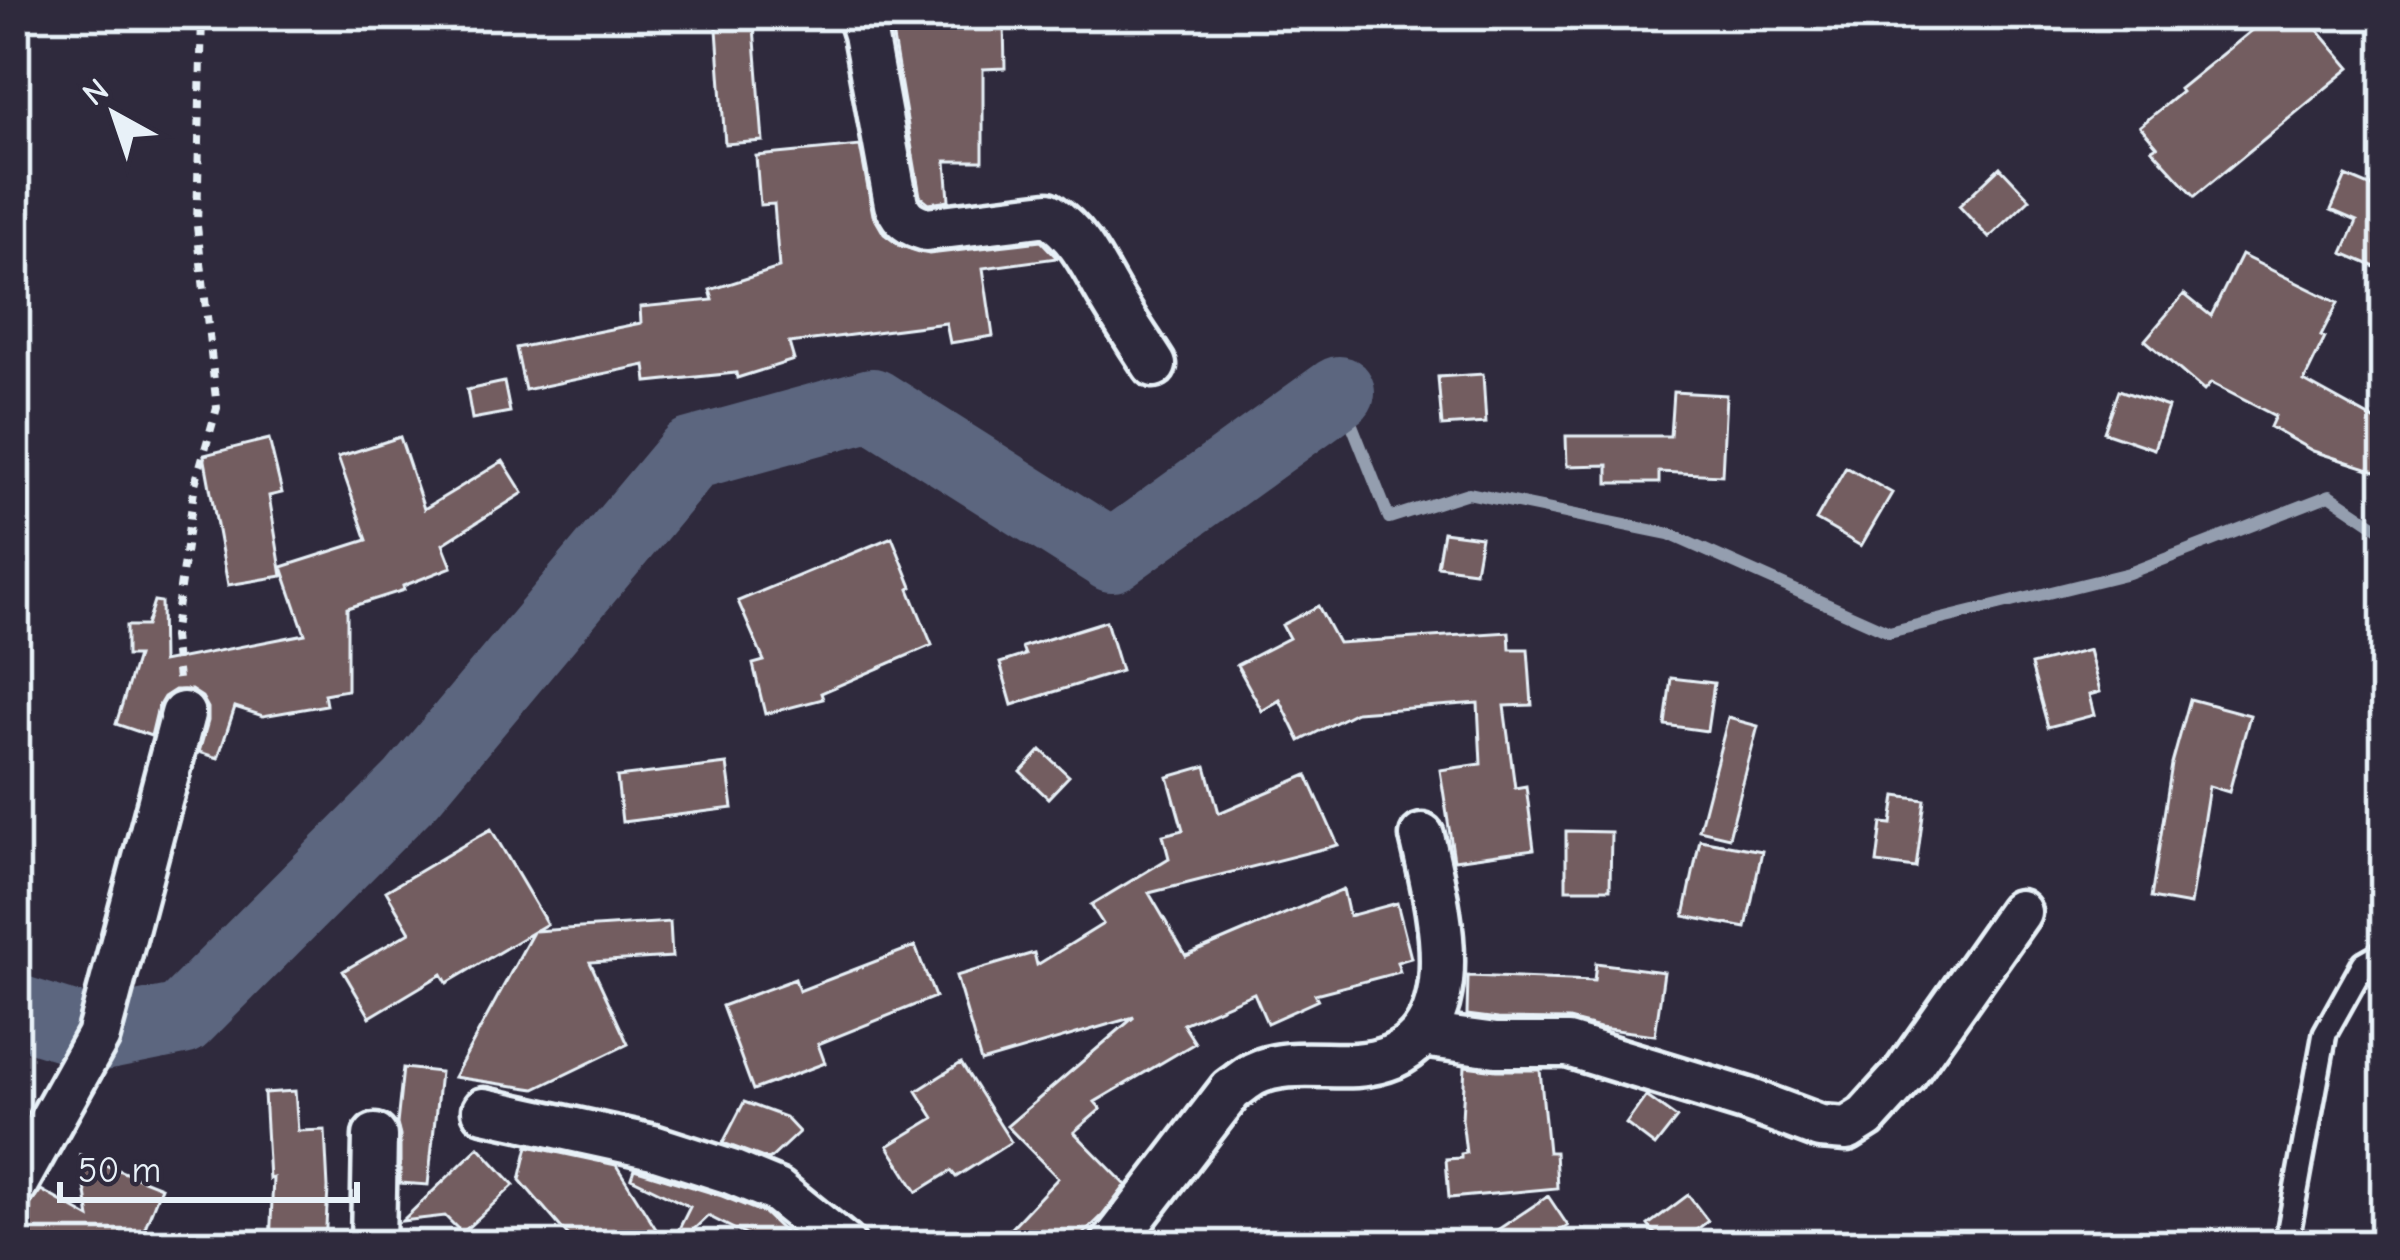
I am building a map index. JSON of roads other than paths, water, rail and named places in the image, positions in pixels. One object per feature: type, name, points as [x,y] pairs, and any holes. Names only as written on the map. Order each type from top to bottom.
[{"type":"street","points":[[859,15],[901,215],[909,224],[926,229],[1048,214],[1084,248],[1154,365]]},
{"type":"street","points":[[15,1185],[98,1036],[183,714]]},
{"type":"street","points":[[1112,1245],[1231,1090],[1256,1072],[1362,1064],[1396,1054],[1422,1035],[1436,1009],[1444,963],[1439,907],[1422,836]]},
{"type":"street","points":[[1422,1035],[1496,1045],[1568,1045],[1820,1127],[1847,1129],[1866,1117],[1905,1074],[2018,913]]},
{"type":"street","points":[[484,1110],[652,1147],[731,1172],[777,1191],[844,1245]]},
{"type":"street","points":[[373,1245],[375,1136]]},
{"type":"lane","points":[[2286,1245],[2325,1034],[2364,963],[2385,951]]},
{"type":"waterway","points":[[1339,392],[1389,518],[1468,493],[1669,534],[1889,632],[2129,573],[2330,495],[2385,532]]},
{"type":"waterway","points":[[15,1010],[98,1036],[182,1019],[412,788],[691,454],[872,404],[1112,556],[1339,392]]}]
